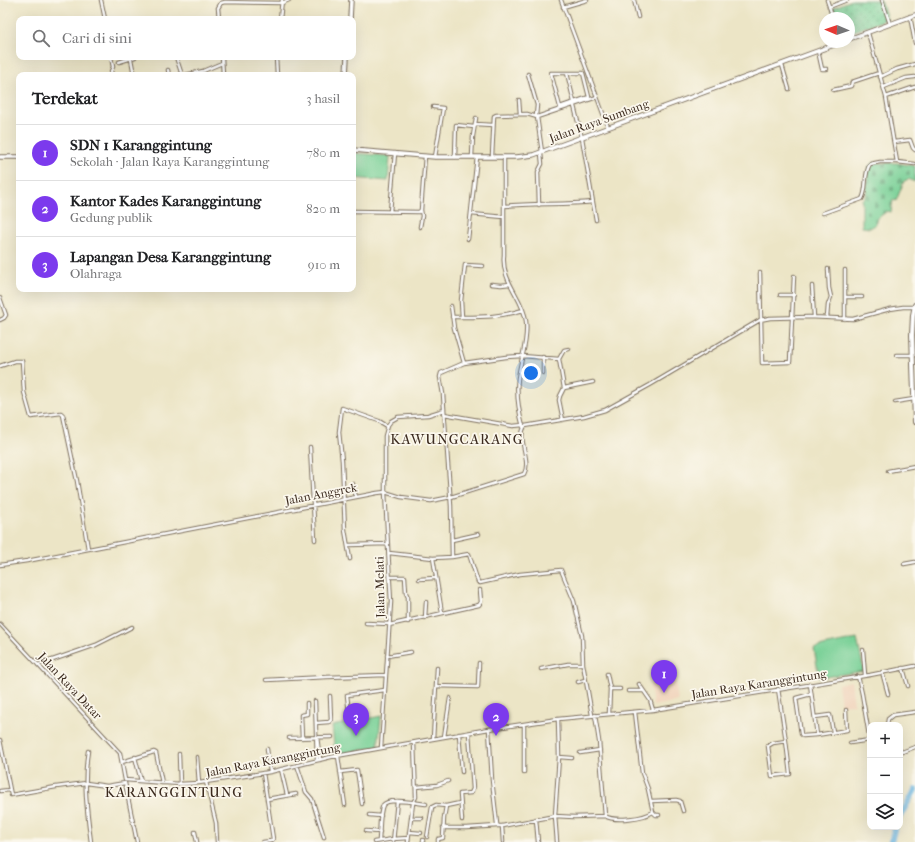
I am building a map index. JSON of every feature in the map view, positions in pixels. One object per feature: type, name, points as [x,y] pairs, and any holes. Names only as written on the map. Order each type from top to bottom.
[{"type":"main road","points":[[915,306],[912,325],[915,421]]},
{"type":"street","points":[[101,0],[104,16]]},
{"type":"street","points":[[219,16],[218,8],[221,3],[225,2],[282,2],[289,0]]},
{"type":"street","points":[[350,16],[351,0]]},
{"type":"street","points":[[561,0],[609,128]]},
{"type":"street","points":[[563,7],[587,0]]},
{"type":"street","points":[[634,0],[638,17]]},
{"type":"street","points":[[827,0],[831,12]]},
{"type":"street","points":[[829,7],[847,0]]},
{"type":"street","points":[[882,0],[890,24]]},
{"type":"street","points":[[280,16],[282,2]]},
{"type":"street","points":[[855,37],[915,15]]},
{"type":"street","points":[[910,16],[915,42]]},
{"type":"street","points":[[868,32],[884,87],[897,162]]},
{"type":"street","name":"Jalan Raya Sumbang","points":[[356,150],[435,157],[517,157],[542,152],[826,48]]},
{"type":"street","points":[[818,51],[822,69],[828,69]]},
{"type":"street","points":[[111,72],[113,67],[112,60]]},
{"type":"street","points":[[119,62],[125,60]]},
{"type":"street","points":[[131,60],[133,72]]},
{"type":"street","points":[[177,60],[183,72]]},
{"type":"street","points":[[276,60],[277,72]]},
{"type":"street","points":[[346,72],[347,60]]},
{"type":"street","points":[[198,72],[222,63],[223,72]]},
{"type":"street","points":[[782,64],[789,89]]},
{"type":"street","points":[[833,90],[851,86],[852,82],[915,64]]},
{"type":"street","points":[[551,73],[567,73],[583,74],[589,97],[560,107],[551,73]]},
{"type":"street","points":[[567,73],[574,102]]},
{"type":"street","points":[[528,74],[537,105],[537,117],[542,152],[542,164],[538,172],[538,205]]},
{"type":"street","points":[[884,87],[906,78],[915,77]]},
{"type":"street","points":[[585,81],[590,79]]},
{"type":"street","points":[[886,97],[915,87]]},
{"type":"street","points":[[492,156],[493,125],[495,115],[527,114],[537,117],[574,106],[597,97]]},
{"type":"street","points":[[520,100],[520,114]]},
{"type":"street","points":[[574,106],[582,138],[596,220]]},
{"type":"street","points":[[434,107],[443,108],[435,157]]},
{"type":"street","points":[[472,157],[476,118]]},
{"type":"street","points":[[455,157],[456,125],[493,125]]},
{"type":"street","points":[[894,142],[909,140],[915,150]]},
{"type":"street","points":[[390,212],[395,153]]},
{"type":"street","points":[[420,227],[422,216],[421,210],[425,156]]},
{"type":"street","points":[[468,239],[477,156]]},
{"type":"street","points":[[0,157],[16,157]]},
{"type":"street","points":[[504,157],[503,266],[523,310],[527,328],[518,385],[523,426]]},
{"type":"street","points":[[824,213],[862,199],[865,192],[867,171],[870,164],[880,162],[897,162],[915,164]]},
{"type":"street","points":[[504,206],[520,204],[538,205],[593,202]]},
{"type":"street","points":[[356,211],[390,212],[421,210]]},
{"type":"street","points":[[471,214],[504,217]]},
{"type":"street","points":[[462,317],[461,301],[465,265],[484,266]]},
{"type":"street","points":[[827,318],[828,305],[831,297],[828,269]]},
{"type":"street","points":[[845,270],[845,319]]},
{"type":"street","points":[[760,273],[762,363],[788,363],[790,360],[794,276]]},
{"type":"street","points":[[491,284],[510,284]]},
{"type":"street","points":[[812,286],[814,317]]},
{"type":"street","points":[[780,295],[794,295]]},
{"type":"street","points":[[845,297],[862,297]]},
{"type":"street","points":[[0,298],[6,315],[5,318],[0,320]]},
{"type":"street","points":[[451,306],[452,316],[464,363]]},
{"type":"street","points":[[444,414],[513,426],[523,426],[591,415],[604,410],[650,385],[761,320],[792,317],[845,319],[861,317],[896,308],[915,306]]},
{"type":"street","points":[[452,316],[490,317],[507,315],[523,310]]},
{"type":"street","points":[[563,420],[559,400],[564,388],[559,359],[564,350],[569,349]]},
{"type":"street","points":[[897,355],[913,355]]},
{"type":"street","points":[[452,557],[451,497],[440,374],[464,363],[506,357],[522,356],[559,359]]},
{"type":"street","points":[[543,357],[543,373]]},
{"type":"street","points":[[0,366],[15,360],[22,361],[24,392],[31,417],[61,413],[63,415],[77,480],[88,549]]},
{"type":"street","points":[[564,388],[593,382]]},
{"type":"street","points":[[895,402],[914,399]]},
{"type":"street","points":[[350,559],[345,530],[342,461],[339,432],[342,408],[388,425],[400,417],[428,415],[444,410]]},
{"type":"street","name":"Jalan Melati","points":[[381,748],[391,602],[384,445],[388,425]]},
{"type":"street","name":"Jalan Anggrek","points":[[0,565],[313,504],[385,492],[401,497],[432,501],[451,497],[524,474],[527,466],[523,426]]},
{"type":"street","points":[[310,447],[316,540]]},
{"type":"street","points":[[888,471],[915,466]]},
{"type":"street","points":[[353,484],[356,497]]},
{"type":"street","points":[[452,540],[479,534]]},
{"type":"street","points":[[348,544],[388,544]]},
{"type":"street","points":[[389,553],[433,558],[469,554],[478,582],[480,583],[520,574],[561,570],[574,601],[582,636],[583,664],[600,750],[605,816]]},
{"type":"street","points":[[433,558],[435,578],[442,613]]},
{"type":"street","points":[[904,564],[915,562]]},
{"type":"street","points":[[390,577],[404,577],[408,597],[408,622]]},
{"type":"street","points":[[419,579],[435,578]]},
{"type":"street","points":[[366,623],[390,625],[479,605],[481,602],[480,590]]},
{"type":"street","points":[[425,618],[426,602]]},
{"type":"street","name":"Jalan Raya Datar","points":[[0,624],[120,753],[122,762]]},
{"type":"street","points":[[38,665],[96,645],[132,627]]},
{"type":"street","points":[[862,650],[865,675]]},
{"type":"street","points":[[387,656],[411,652]]},
{"type":"street","points":[[436,686],[478,687],[479,663]]},
{"type":"street","points":[[541,669],[568,664],[583,664]]},
{"type":"street","name":"Jalan Raya Karanggintung","points":[[10,790],[11,795],[56,786],[86,783],[107,786],[125,782],[141,781],[180,784],[199,783],[270,772],[338,756],[489,729],[558,719],[653,710],[915,666]]},
{"type":"street","points":[[432,739],[437,668]]},
{"type":"street","points":[[903,668],[908,686]]},
{"type":"street","points":[[882,672],[888,694]]},
{"type":"street","points":[[607,674],[610,689],[609,714]]},
{"type":"street","points":[[266,680],[386,675]]},
{"type":"street","points":[[858,676],[867,723]]},
{"type":"street","points":[[578,682],[586,680]]},
{"type":"street","points":[[639,684],[650,700],[653,710]]},
{"type":"street","points":[[810,684],[817,735]]},
{"type":"street","points":[[610,689],[620,689]]},
{"type":"street","points":[[778,689],[786,741],[790,774],[772,776],[768,746],[773,743],[786,741]]},
{"type":"street","points":[[349,712],[347,695],[385,690]]},
{"type":"street","points":[[628,691],[644,691]]},
{"type":"street","points":[[811,694],[796,698],[801,734],[804,736],[848,729],[846,710]]},
{"type":"street","points":[[316,723],[329,722],[331,720],[330,696]]},
{"type":"street","points":[[444,737],[450,698]]},
{"type":"street","points":[[315,701],[318,760]]},
{"type":"street","points":[[302,738],[301,715],[307,714],[307,703]]},
{"type":"street","points":[[635,712],[642,773],[653,812],[656,815],[660,815]]},
{"type":"street","points":[[888,722],[888,719],[893,715],[915,712]]},
{"type":"street","points":[[815,716],[830,715],[833,732]]},
{"type":"street","points":[[558,719],[559,757],[555,816],[558,842]]},
{"type":"street","points":[[524,724],[524,772]]},
{"type":"street","points":[[489,729],[492,780],[498,826]]},
{"type":"street","points":[[462,820],[460,794],[471,793],[473,789],[469,733]]},
{"type":"street","points":[[459,734],[462,772]]},
{"type":"street","points":[[289,738],[316,736],[332,737]]},
{"type":"street","points":[[0,740],[10,790],[0,791]]},
{"type":"street","points":[[850,744],[867,741]]},
{"type":"street","points":[[408,842],[413,803],[416,797],[414,742]]},
{"type":"street","points":[[903,752],[915,747]]},
{"type":"street","points":[[267,749],[270,772]]},
{"type":"street","points":[[580,753],[600,750]]},
{"type":"street","points":[[88,751],[86,783],[91,842]]},
{"type":"street","points":[[137,842],[122,762],[155,752],[162,783]]},
{"type":"street","points":[[179,754],[180,784]]},
{"type":"street","points":[[338,756],[345,804]]},
{"type":"street","points":[[136,757],[141,781]]},
{"type":"street","points":[[197,757],[199,783]]},
{"type":"street","points":[[559,757],[572,758]]},
{"type":"street","points":[[297,765],[306,792],[312,799],[324,837]]},
{"type":"street","points":[[282,769],[287,795]]},
{"type":"street","points":[[340,772],[357,770],[362,804]]},
{"type":"street","points":[[263,773],[272,839],[271,841],[263,842]]},
{"type":"street","points":[[416,787],[437,785],[448,781]]},
{"type":"street","points":[[206,782],[216,823],[217,842]]},
{"type":"street","points":[[267,798],[296,794]]},
{"type":"street","points":[[651,801],[676,800],[680,802],[683,811]]},
{"type":"street","points":[[408,838],[377,841],[380,832],[382,807],[388,801],[426,804]]},
{"type":"street","points":[[393,840],[397,801]]},
{"type":"street","points":[[427,837],[432,807],[436,805],[446,806],[460,803]]},
{"type":"street","points":[[438,842],[438,839],[443,838],[446,806]]},
{"type":"street","points":[[443,827],[467,828],[502,826],[555,816],[605,816],[611,819],[642,817],[653,812]]},
{"type":"street","points":[[369,815],[381,816]]},
{"type":"street","points":[[411,818],[422,818]]},
{"type":"street","points":[[536,819],[538,842]]},
{"type":"street","points":[[502,826],[503,842]]},
{"type":"street","points":[[366,831],[380,832]]},
{"type":"street","points":[[195,832],[197,842]]},
{"type":"street","points":[[409,832],[421,833]]},
{"type":"shaded area","points":[[675,680],[678,701],[653,706],[650,684]]},
{"type":"shaded area","points":[[851,681],[854,704],[841,705],[838,684]]},
{"type":"green space","points":[[852,0],[881,0],[887,19],[855,31],[855,12],[833,12],[833,8]]},
{"type":"green space","points":[[356,153],[390,156],[388,181],[356,178]]},
{"type":"green space","points":[[873,163],[897,163],[915,166],[915,182],[909,179],[904,181],[896,201],[893,200],[891,212],[887,211],[878,218],[875,225],[870,228],[862,227],[862,200],[866,195],[868,170],[870,165]]},
{"type":"green space","points":[[857,639],[864,671],[819,678],[814,648]]},
{"type":"green space","points":[[381,716],[378,747],[335,755],[332,726]]},
{"type":"waterway","points":[[903,812],[915,790]]},
{"type":"waterway","points":[[891,842],[894,830]]},
{"type":"place","name":"SDN 1 Karanggintung","points":[[664,693]]},
{"type":"place","name":"Lapangan Desa Karanggintung","points":[[356,736]]},
{"type":"place","name":"Kantor Kades Karanggintung","points":[[496,736]]},
{"type":"district","name":"KAWUNGCARANG","points":[[457,439]]},
{"type":"district","name":"KARANGGINTUNG","points":[[174,792]]}]
